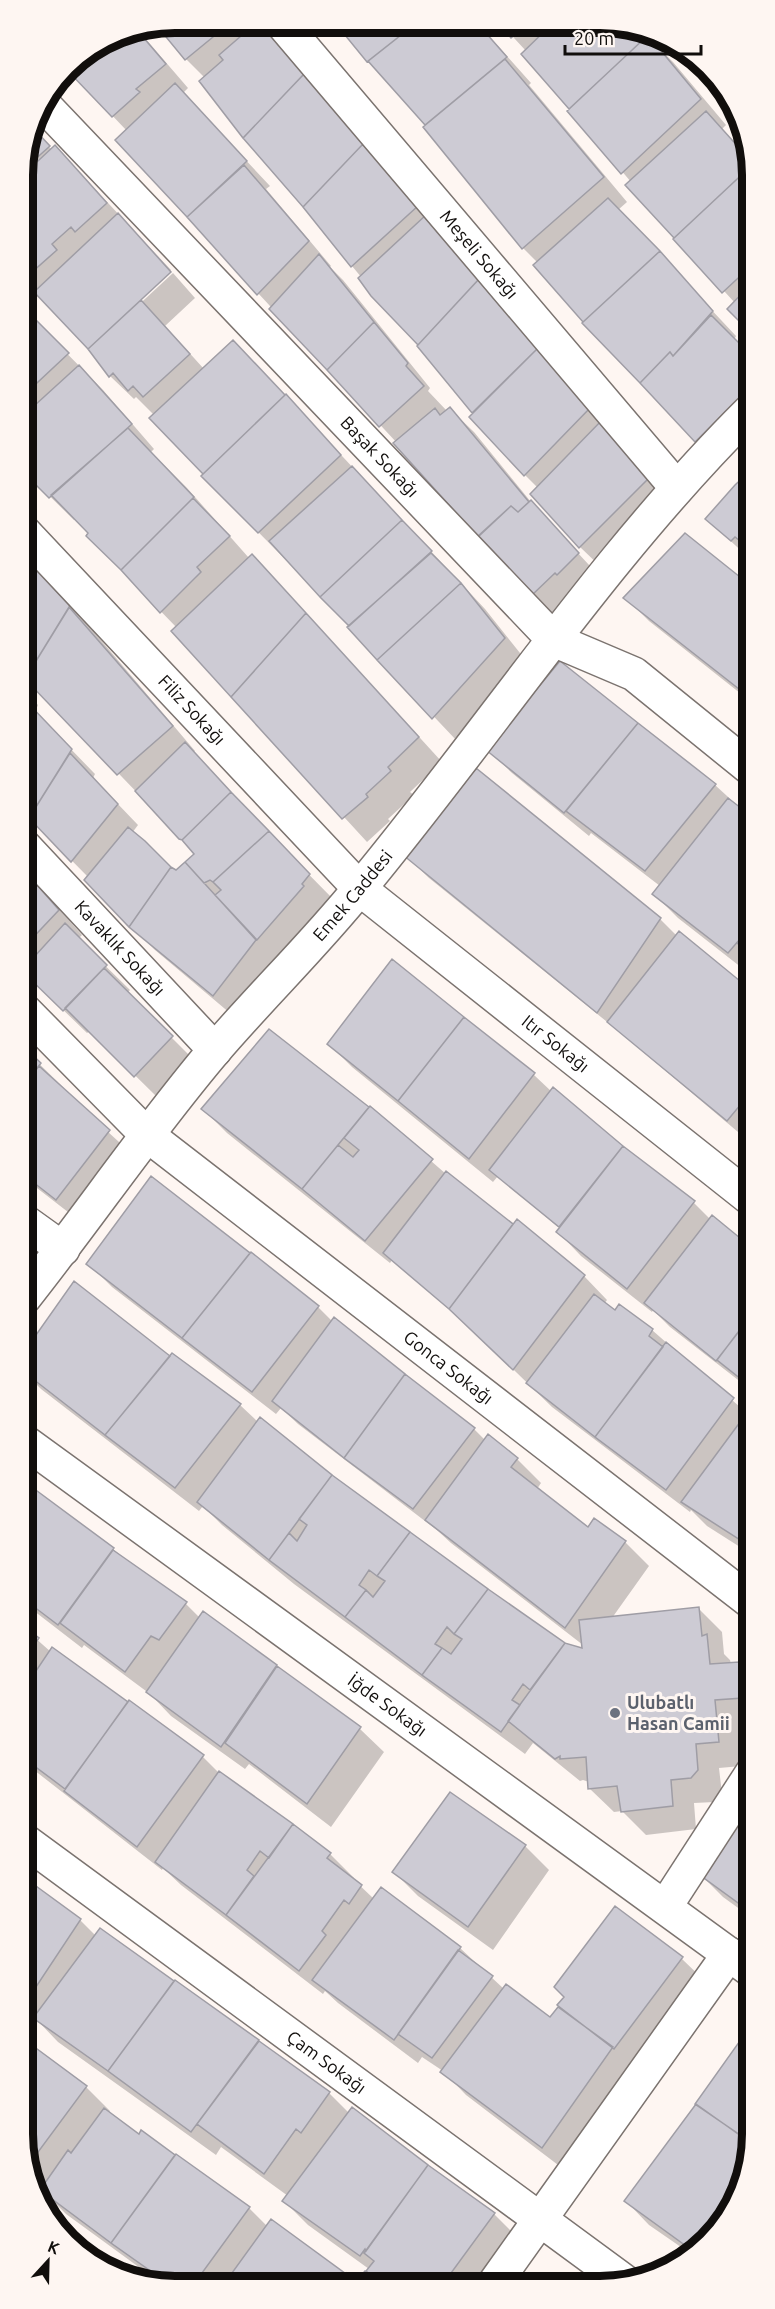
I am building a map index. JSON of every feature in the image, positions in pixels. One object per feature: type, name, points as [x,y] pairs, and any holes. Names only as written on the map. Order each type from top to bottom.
[{"type":"street","name":"Meşeli Sokağı","points":[[290,33],[677,488]]},
{"type":"street","name":"Başak Sokağı","points":[[49,110],[554,640],[634,674],[742,762]]},
{"type":"street","name":"Emek Caddesi","points":[[33,1287],[146,1134],[215,1050],[360,889],[554,640],[677,488],[742,419]]},
{"type":"street","name":"Filiz Sokağı","points":[[33,542],[360,889]]},
{"type":"street","name":"Kavaklık Sokağı","points":[[33,856],[215,1050]]},
{"type":"street","name":"Itır Sokağı","points":[[360,889],[742,1192]]},
{"type":"street","name":"Gonca Sokağı","points":[[33,1019],[146,1134],[742,1594]]},
{"type":"street","points":[[33,1227],[63,1249]]},
{"type":"street","name":"İğde Sokağı","points":[[33,1448],[740,1962]]},
{"type":"street","points":[[665,1907],[742,1788]]},
{"type":"street","name":"Çam Sokağı","points":[[33,1847],[617,2275]]},
{"type":"street","points":[[500,2276],[539,2219],[740,1962]]},
{"type":"building","points":[[218,33],[185,60],[163,34]]},
{"type":"building","points":[[244,33],[271,33],[305,73],[243,138],[199,81],[223,60],[219,55]]},
{"type":"building","points":[[343,33],[404,33],[367,62]]},
{"type":"building","points":[[404,33],[486,33],[507,57],[425,125],[368,61]]},
{"type":"building","points":[[507,33],[517,33],[511,38]]},
{"type":"building","points":[[543,33],[609,33],[643,40],[569,109],[521,54]]},
{"type":"building","points":[[143,37],[166,64],[136,89],[140,92],[112,117],[73,76],[104,52]]},
{"type":"building","points":[[643,40],[656,45],[701,99],[621,174],[567,111]]},
{"type":"building","points":[[505,59],[604,177],[522,249],[423,127]]},
{"type":"building","points":[[305,73],[363,144],[303,207],[243,138]]},
{"type":"building","points":[[175,83],[247,161],[187,217],[115,140]]},
{"type":"building","points":[[706,111],[739,148],[742,174],[674,238],[625,185]]},
{"type":"building","points":[[39,135],[50,146],[34,160]]},
{"type":"building","points":[[363,144],[419,205],[351,267],[303,207]]},
{"type":"building","points":[[55,145],[107,203],[75,232],[71,227],[52,244],[57,250],[33,271],[33,166]]},
{"type":"building","points":[[244,165],[309,241],[257,295],[187,217]]},
{"type":"building","points":[[742,174],[742,274],[722,293],[673,239]]},
{"type":"building","points":[[608,198],[660,251],[583,322],[533,265]]},
{"type":"building","points":[[118,213],[171,272],[88,349],[34,292]]},
{"type":"building","points":[[427,214],[480,278],[418,345],[371,296],[358,278]]},
{"type":"building","points":[[660,251],[713,311],[673,356],[670,352],[640,383],[582,323]]},
{"type":"building","points":[[319,254],[374,322],[327,370],[269,309]]},
{"type":"building","points":[[480,278],[539,347],[472,413],[417,346]]},
{"type":"building","points":[[742,293],[742,324],[727,309]]},
{"type":"building","points":[[141,300],[190,354],[143,397],[133,386],[128,391],[113,373],[109,377],[88,349]]},
{"type":"building","points":[[711,315],[742,346],[742,396],[695,442],[640,383],[670,352],[673,356]]},
{"type":"building","points":[[33,317],[69,353],[33,387]]},
{"type":"building","points":[[374,322],[408,363],[406,366],[424,386],[379,427],[327,370]]},
{"type":"building","points":[[233,340],[285,395],[203,474],[149,418]]},
{"type":"building","points":[[537,349],[590,408],[524,476],[469,417]]},
{"type":"building","points":[[79,365],[132,424],[49,498],[33,482],[33,407]]},
{"type":"building","points":[[286,394],[341,455],[258,533],[201,476]]},
{"type":"building","points":[[450,407],[529,502],[518,512],[511,506],[478,537],[393,443],[435,408],[440,415]]},
{"type":"building","points":[[602,420],[652,475],[579,548],[530,494]]},
{"type":"building","points":[[128,428],[194,497],[121,570],[86,536],[88,533],[51,495]]},
{"type":"building","points":[[352,466],[402,520],[320,597],[269,541]]},
{"type":"building","points":[[742,478],[742,543],[735,537],[731,541],[705,519]]},
{"type":"building","points":[[193,498],[230,536],[197,567],[201,572],[160,613],[121,570]]},
{"type":"building","points":[[531,500],[579,553],[531,596],[477,537],[511,506],[518,512]]},
{"type":"building","points":[[402,520],[432,551],[349,626],[320,597]]},
{"type":"building","points":[[685,533],[742,579],[742,685],[739,689],[623,598]]},
{"type":"building","points":[[431,553],[461,583],[377,660],[347,627]]},
{"type":"building","points":[[252,554],[306,613],[231,697],[171,631]]},
{"type":"building","points":[[33,566],[70,606],[33,666]]},
{"type":"building","points":[[461,583],[505,638],[432,719],[377,660]]},
{"type":"building","points":[[69,607],[173,726],[117,775],[33,687],[33,666]]},
{"type":"building","points":[[306,613],[419,737],[388,767],[391,771],[366,794],[368,797],[342,819],[231,697]]},
{"type":"building","points":[[560,661],[638,723],[564,813],[486,750]]},
{"type":"building","points":[[33,708],[72,749],[33,812]]},
{"type":"building","points":[[638,723],[716,784],[645,871],[566,811]]},
{"type":"building","points":[[185,742],[231,792],[182,840],[135,791]]},
{"type":"building","points":[[70,753],[118,804],[71,862],[33,822],[33,812]]},
{"type":"building","points":[[476,768],[661,918],[597,1013],[403,855]]},
{"type":"building","points":[[231,792],[269,831],[213,882],[210,880],[204,883],[185,862],[194,854],[182,840]]},
{"type":"building","points":[[728,798],[742,809],[742,937],[728,953],[652,894]]},
{"type":"building","points":[[128,827],[171,867],[129,927],[84,880]]},
{"type":"building","points":[[269,831],[310,874],[302,884],[304,886],[257,940],[215,895],[221,890],[213,882]]},
{"type":"building","points":[[185,862],[256,940],[213,996],[129,927],[171,867],[176,870]]},
{"type":"building","points":[[33,880],[59,910],[33,937]]},
{"type":"building","points":[[65,923],[107,965],[63,1011],[33,982],[33,958]]},
{"type":"building","points":[[679,931],[742,983],[742,1103],[727,1121],[607,1022]]},
{"type":"building","points":[[742,937],[742,947],[737,943]]},
{"type":"building","points":[[392,959],[464,1017],[398,1101],[327,1044]]},
{"type":"building","points":[[104,968],[173,1036],[134,1077],[65,1008]]},
{"type":"building","points":[[464,1017],[535,1073],[469,1159],[398,1101]]},
{"type":"building","points":[[269,1029],[369,1107],[302,1189],[201,1109]]},
{"type":"building","points":[[33,1055],[41,1063],[33,1073]]},
{"type":"building","points":[[39,1066],[110,1130],[56,1200],[33,1182],[33,1074]]},
{"type":"building","points":[[553,1087],[623,1146],[559,1227],[489,1170]]},
{"type":"building","points":[[370,1106],[433,1159],[365,1241],[302,1189],[338,1145],[353,1157],[359,1150],[344,1138]]},
{"type":"building","points":[[623,1146],[695,1201],[627,1289],[556,1232]]},
{"type":"building","points":[[446,1171],[513,1224],[449,1309],[383,1253]]},
{"type":"building","points":[[151,1176],[250,1253],[182,1338],[86,1264]]},
{"type":"building","points":[[712,1215],[742,1240],[742,1328],[716,1361],[644,1303]]},
{"type":"building","points":[[517,1219],[585,1275],[513,1370],[449,1309]]},
{"type":"building","points":[[251,1252],[319,1306],[252,1392],[182,1338]]},
{"type":"building","points":[[74,1281],[170,1356],[105,1435],[33,1379],[33,1339]]},
{"type":"building","points":[[594,1294],[615,1310],[619,1304],[653,1329],[649,1336],[663,1347],[595,1437],[526,1383]]},
{"type":"building","points":[[334,1317],[405,1374],[344,1458],[272,1401]]},
{"type":"building","points":[[742,1327],[742,1380],[717,1360]]},
{"type":"building","points":[[666,1342],[734,1398],[666,1490],[595,1437]]},
{"type":"building","points":[[172,1353],[241,1404],[175,1488],[105,1435]]},
{"type":"building","points":[[405,1374],[475,1428],[413,1509],[344,1458]]},
{"type":"building","points":[[260,1417],[332,1475],[269,1560],[197,1502]]},
{"type":"building","points":[[742,1419],[742,1541],[681,1502]]},
{"type":"building","points":[[488,1434],[518,1458],[511,1467],[588,1527],[594,1518],[626,1541],[565,1628],[425,1520]]},
{"type":"building","points":[[332,1475],[410,1532],[377,1576],[369,1570],[359,1585],[366,1590],[345,1617],[269,1560],[289,1533],[297,1541],[307,1525],[299,1519]]},
{"type":"building","points":[[33,1488],[114,1548],[58,1625],[33,1606]]},
{"type":"building","points":[[410,1532],[488,1589],[454,1634],[447,1627],[435,1644],[442,1648],[422,1675],[345,1617],[366,1590],[373,1597],[385,1581],[377,1576]]},
{"type":"building","points":[[113,1550],[187,1602],[159,1640],[151,1636],[125,1672],[60,1623]]},
{"type":"building","points":[[488,1589],[565,1643],[530,1690],[523,1684],[512,1700],[520,1705],[501,1732],[422,1675],[442,1648],[451,1654],[462,1639],[454,1634]]},
{"type":"building","name":"Ulubatlı Hasan Camii","points":[[699,1607],[702,1636],[707,1634],[710,1664],[739,1662],[742,1698],[715,1700],[719,1742],[696,1744],[698,1770],[691,1778],[671,1780],[673,1806],[621,1812],[617,1786],[588,1789],[586,1757],[560,1759],[560,1756],[555,1759],[508,1721],[565,1643],[582,1648],[579,1620]]},
{"type":"building","points":[[203,1611],[277,1665],[221,1747],[146,1692]]},
{"type":"building","points":[[33,1633],[39,1638],[33,1647]]},
{"type":"building","points":[[52,1647],[128,1702],[65,1789],[33,1765],[33,1676]]},
{"type":"building","points":[[277,1666],[361,1727],[307,1804],[225,1743]]},
{"type":"building","points":[[129,1700],[204,1755],[137,1847],[64,1791]]},
{"type":"building","points":[[219,1771],[293,1824],[269,1858],[260,1851],[247,1870],[254,1876],[226,1915],[155,1862]]},
{"type":"building","points":[[450,1792],[526,1845],[468,1927],[392,1872]]},
{"type":"building","points":[[742,1817],[742,1906],[697,1873]]},
{"type":"building","points":[[293,1824],[331,1853],[327,1858],[362,1885],[349,1904],[344,1900],[322,1931],[326,1935],[299,1971],[226,1915]]},
{"type":"building","points":[[33,1884],[81,1919],[33,1991]]},
{"type":"building","points":[[381,1887],[461,1947],[394,2040],[312,1980]]},
{"type":"building","points":[[615,1906],[683,1957],[614,2049],[557,2005],[564,1997],[554,1987]]},
{"type":"building","points":[[100,1928],[174,1981],[108,2071],[33,2018]]},
{"type":"building","points":[[458,1950],[493,1976],[432,2058],[398,2034]]},
{"type":"building","points":[[175,1980],[259,2040],[191,2132],[108,2071]]},
{"type":"building","points":[[506,1984],[550,2017],[558,2007],[613,2047],[542,2148],[440,2072]]},
{"type":"building","points":[[742,2038],[742,2136],[695,2104]]},
{"type":"building","points":[[259,2041],[330,2092],[301,2133],[296,2129],[264,2174],[197,2124]]},
{"type":"building","points":[[33,2046],[87,2086],[35,2156]]},
{"type":"building","points":[[696,2104],[742,2137],[739,2162],[727,2197],[707,2228],[687,2247],[624,2201]]},
{"type":"building","points":[[352,2107],[428,2165],[366,2251],[365,2249],[360,2256],[282,2201]]},
{"type":"building","points":[[104,2108],[139,2134],[141,2130],[175,2155],[111,2243],[47,2196],[43,2185],[68,2150],[71,2153]]},
{"type":"building","points":[[176,2154],[250,2207],[200,2276],[156,2275],[111,2243]]},
{"type":"building","points":[[428,2165],[495,2213],[449,2276],[373,2276],[366,2271],[374,2261],[364,2253]]},
{"type":"building","points":[[271,2219],[346,2274],[344,2276],[230,2276]]},
{"type":"building","points":[[365,2271],[372,2276],[360,2276]]},
{"type":"place","name":"Ulubatlı Hasan Camii","points":[[615,1713]]}]
